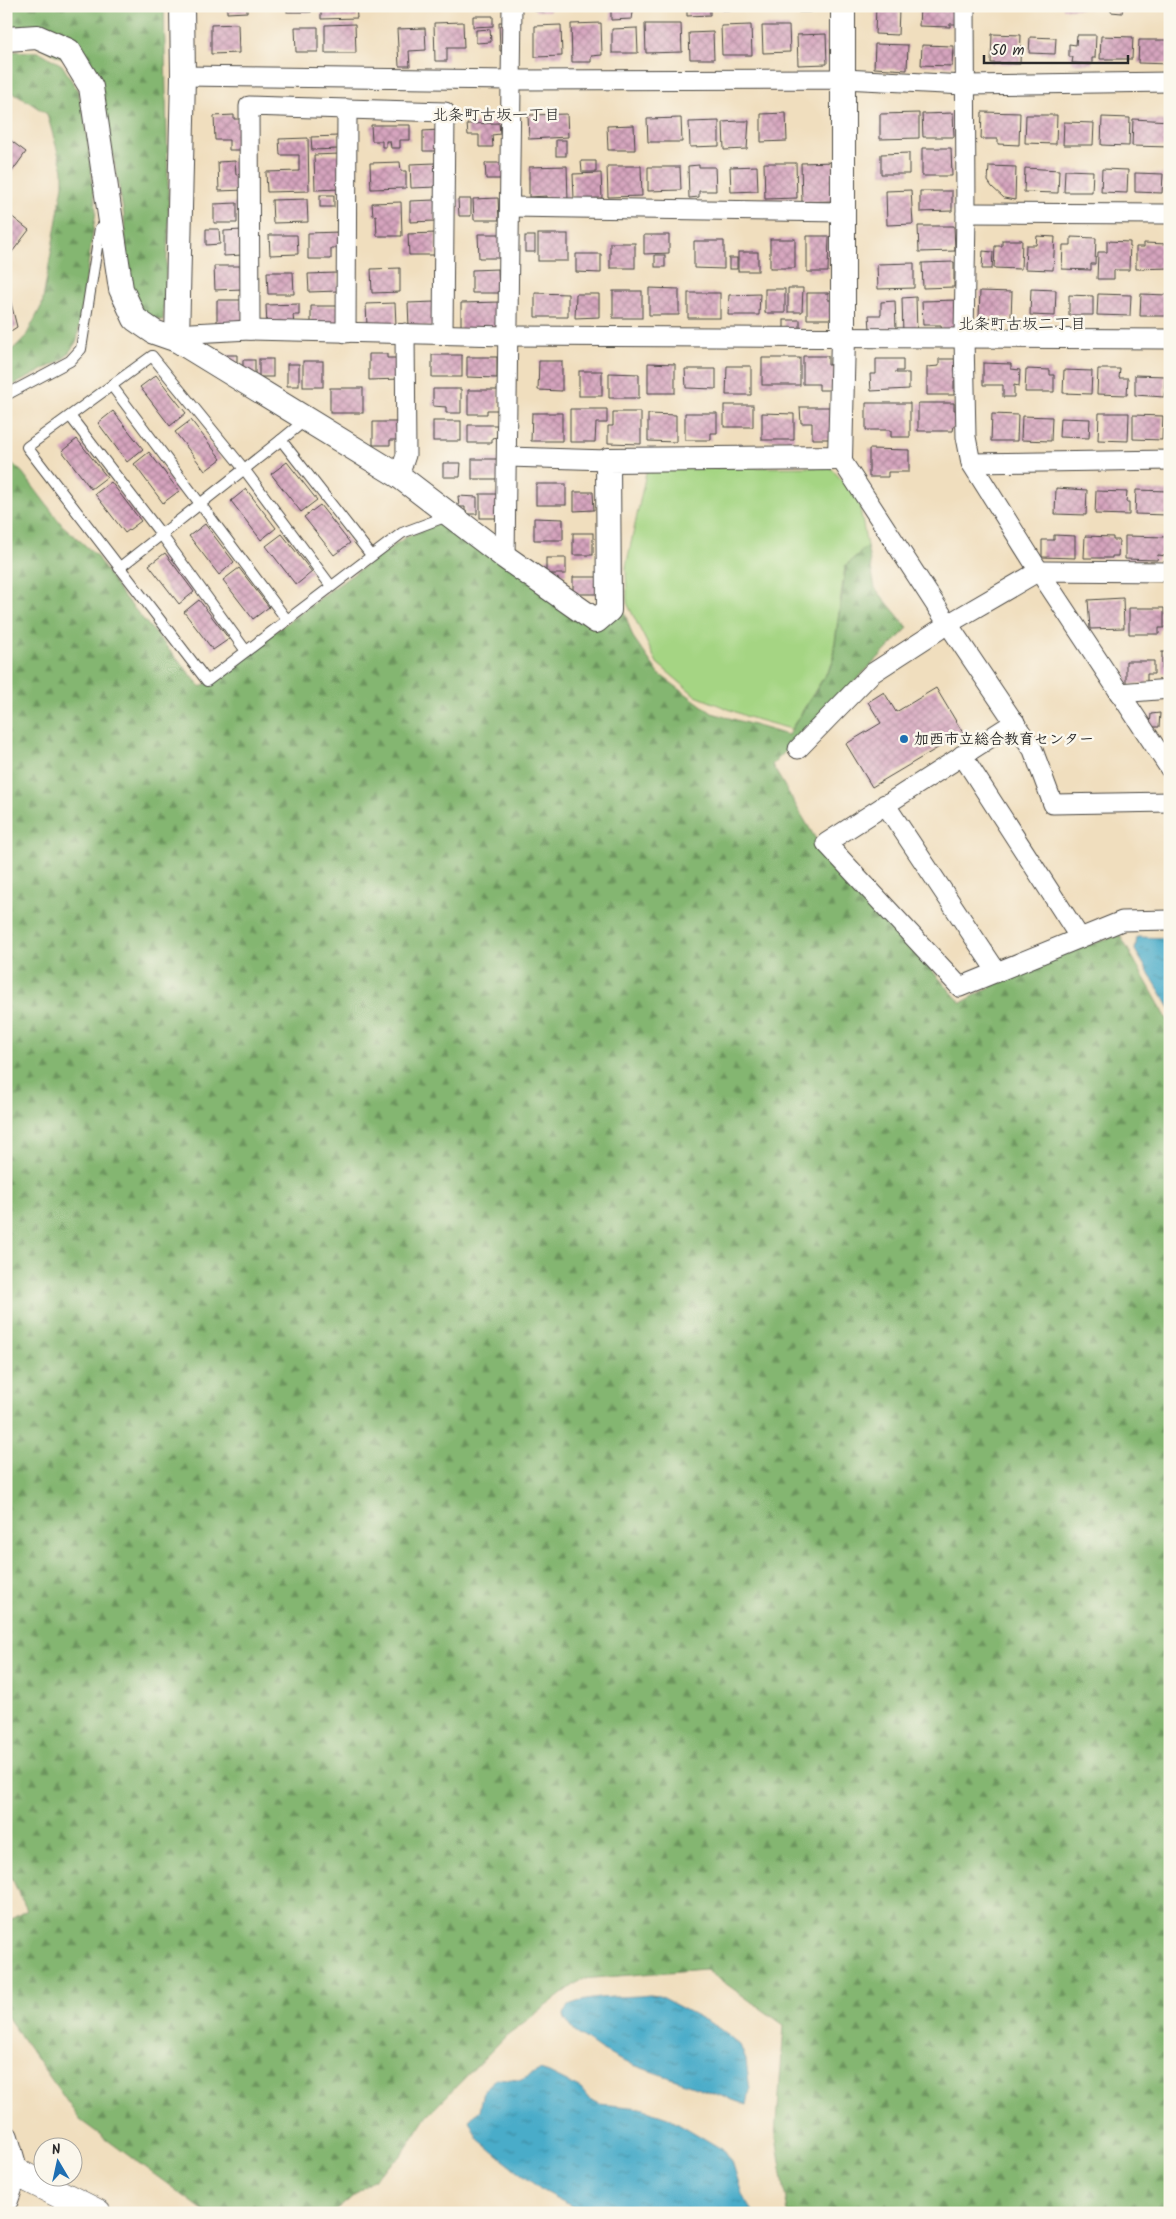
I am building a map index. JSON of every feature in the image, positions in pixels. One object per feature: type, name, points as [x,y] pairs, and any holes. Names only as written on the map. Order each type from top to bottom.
[{"type":"main road","points":[[11,2170],[97,2213]]},
{"type":"street","points":[[177,340],[183,76],[182,6]]},
{"type":"street","points":[[505,557],[508,457],[507,336],[511,207],[512,6]]},
{"type":"street","points":[[843,6],[843,338],[840,458],[948,624],[1034,750],[1053,804],[1170,802]]},
{"type":"street","points":[[965,6],[966,213],[964,338],[966,437],[971,463],[1038,571],[1170,769]]},
{"type":"street","points":[[6,39],[38,37],[69,51],[91,87],[121,289],[135,319],[154,332],[177,340],[399,476],[505,557],[596,621],[609,610],[608,460]]},
{"type":"street","points":[[183,76],[511,80],[843,79],[964,85],[1170,82]]},
{"type":"street","points":[[250,330],[250,106],[445,112],[443,333]]},
{"type":"street","points":[[346,332],[347,109]]},
{"type":"street","points":[[511,207],[842,212]]},
{"type":"street","points":[[966,213],[1170,214]]},
{"type":"street","points":[[177,340],[192,333],[250,330],[443,333],[507,336],[1170,339]]},
{"type":"street","points":[[399,476],[406,455],[405,333]]},
{"type":"street","points":[[508,457],[608,460],[840,458]]},
{"type":"street","points":[[971,463],[1170,460]]},
{"type":"street","points":[[798,750],[871,674],[948,624],[1038,571],[1170,572]]},
{"type":"street","points":[[1120,693],[1170,689]]},
{"type":"street","points":[[1014,722],[826,843],[960,987],[1122,921],[1170,920]]},
{"type":"street","points":[[962,755],[1080,938]]},
{"type":"street","points":[[885,804],[996,972]]},
{"type":"street","points":[[6,2137],[11,2170],[6,2200]]},
{"type":"lane","points":[[6,395],[70,362],[81,350],[100,228],[112,221]]},
{"type":"lane","points":[[331,586],[244,469],[152,356],[27,447],[206,680],[402,533],[451,515]]},
{"type":"lane","points":[[112,386],[287,620]]},
{"type":"lane","points":[[120,568],[200,502],[281,440],[296,427],[300,415]]},
{"type":"lane","points":[[70,416],[161,534],[246,651]]},
{"type":"lane","points":[[281,440],[371,555]]},
{"type":"green space","points":[[6,6],[164,6],[169,225],[163,320],[146,320],[128,284],[124,215],[99,79],[6,28]]},
{"type":"green space","points":[[6,51],[40,52],[62,65],[78,91],[85,120],[96,211],[77,341],[64,359],[6,389],[6,355],[25,338],[42,305],[63,185],[63,170],[47,114],[18,95],[6,91]]},
{"type":"green space","points":[[6,458],[22,472],[62,525],[95,554],[120,592],[201,687],[331,590],[406,537],[450,518],[599,615],[618,607],[623,608],[633,637],[659,674],[712,713],[788,735],[832,665],[846,566],[867,546],[875,588],[908,628],[772,765],[817,841],[961,1003],[1038,961],[1120,935],[1170,1024],[1170,2213],[788,2213],[776,2136],[784,2025],[705,1969],[582,1979],[507,2035],[427,2116],[401,2156],[333,2213],[207,2213],[80,2120],[6,2015],[6,1922],[27,1910],[6,1866]]},
{"type":"green space","points":[[830,467],[858,498],[867,546],[845,566],[832,664],[791,729],[748,717],[696,696],[657,663],[627,603],[626,567],[647,468]]},
{"type":"water","points":[[1137,937],[1170,938],[1170,1008],[1135,950]]},
{"type":"water","points":[[659,1996],[716,2026],[740,2045],[746,2060],[750,2090],[747,2105],[622,2061],[601,2050],[575,2032],[565,2019],[564,2015],[568,2005],[578,2002],[598,1998]]},
{"type":"water","points":[[540,2070],[581,2089],[589,2099],[599,2104],[641,2108],[668,2117],[725,2151],[732,2162],[742,2194],[754,2213],[584,2213],[543,2191],[478,2139],[469,2120],[480,2110],[484,2090],[497,2078],[519,2080]]},
{"type":"building","points":[[227,6],[247,6],[247,12],[227,13]]},
{"type":"building","points":[[287,6],[311,6],[311,12],[287,12]]},
{"type":"building","points":[[321,6],[356,6],[357,18],[321,19]]},
{"type":"building","points":[[535,6],[550,6],[550,11],[535,11]]},
{"type":"building","points":[[611,6],[634,6],[632,19],[611,20]]},
{"type":"building","points":[[687,6],[710,6],[710,15],[687,16]]},
{"type":"building","points":[[722,6],[751,6],[751,9],[722,10]]},
{"type":"building","points":[[799,6],[810,6],[810,12],[799,12]]},
{"type":"building","points":[[876,6],[892,6],[892,10],[899,10],[898,35],[875,34]]},
{"type":"building","points":[[1063,6],[1090,6],[1090,9],[1063,9]]},
{"type":"building","points":[[1111,6],[1123,6],[1122,13],[1111,12]]},
{"type":"building","points":[[920,8],[957,9],[956,24],[950,24],[950,27],[919,26]]},
{"type":"building","points":[[473,16],[493,16],[493,26],[473,27]]},
{"type":"building","points":[[463,22],[464,48],[447,48],[447,61],[435,61],[434,23]]},
{"type":"building","points":[[499,22],[508,22],[509,51],[500,51]]},
{"type":"building","points":[[601,23],[602,55],[591,56],[591,62],[572,62],[571,24]]},
{"type":"building","points":[[238,24],[239,53],[211,54],[211,25]]},
{"type":"building","points":[[355,24],[356,53],[325,53],[325,25]]},
{"type":"building","points":[[645,24],[681,24],[682,52],[646,53]]},
{"type":"building","points":[[561,25],[562,56],[535,57],[535,26]]},
{"type":"building","points":[[751,25],[752,55],[722,55],[721,26]]},
{"type":"building","points":[[762,26],[789,26],[790,52],[763,53]]},
{"type":"building","points":[[295,27],[318,27],[318,52],[296,52]]},
{"type":"building","points":[[425,28],[426,50],[409,51],[410,66],[399,66],[397,29]]},
{"type":"building","points":[[637,28],[638,53],[612,53],[612,29]]},
{"type":"building","points":[[490,29],[491,42],[476,43],[476,30]]},
{"type":"building","points":[[713,32],[714,59],[690,59],[689,33]]},
{"type":"building","points":[[826,34],[827,64],[798,65],[797,35]]},
{"type":"building","points":[[992,34],[1021,35],[1020,64],[991,63]]},
{"type":"building","points":[[1077,35],[1096,35],[1095,58],[1092,58],[1092,64],[1072,63],[1073,57],[1069,57],[1069,44],[1076,45]]},
{"type":"building","points":[[1101,36],[1133,37],[1132,59],[1100,59]]},
{"type":"building","points":[[1030,37],[1056,38],[1055,54],[1029,53]]},
{"type":"building","points":[[1139,40],[1170,40],[1170,64],[1138,63]]},
{"type":"building","points":[[875,44],[908,45],[907,70],[874,68]]},
{"type":"building","points":[[922,45],[953,46],[952,66],[921,65]]},
{"type":"building","points":[[982,112],[1020,113],[1019,145],[998,144],[998,139],[981,139]]},
{"type":"building","points":[[786,113],[787,141],[761,142],[761,114]]},
{"type":"building","points":[[919,113],[919,138],[880,139],[880,114]]},
{"type":"building","points":[[953,113],[954,137],[923,137],[922,114]]},
{"type":"building","points":[[567,114],[568,137],[529,139],[528,115]]},
{"type":"building","points":[[234,115],[234,119],[244,119],[244,150],[229,150],[229,140],[215,140],[214,116]]},
{"type":"building","points":[[1026,115],[1057,115],[1056,144],[1025,143]]},
{"type":"building","points":[[1102,117],[1130,118],[1129,146],[1101,145]]},
{"type":"building","points":[[681,118],[682,142],[648,142],[647,119]]},
{"type":"building","points":[[1133,119],[1170,121],[1170,147],[1132,146]]},
{"type":"building","points":[[719,121],[719,146],[690,147],[689,122]]},
{"type":"building","points":[[749,121],[747,149],[724,150],[723,122]]},
{"type":"building","points":[[1064,122],[1094,123],[1093,145],[1063,145]]},
{"type":"building","points":[[499,123],[500,134],[492,135],[493,147],[479,147],[479,135],[468,135],[467,124]]},
{"type":"building","points":[[371,125],[410,125],[410,140],[400,140],[400,148],[391,148],[390,141],[386,141],[386,147],[382,147],[382,141],[372,141]]},
{"type":"building","points":[[634,125],[635,150],[608,150],[607,126]]},
{"type":"building","points":[[439,130],[440,151],[423,151],[423,131]]},
{"type":"building","points":[[338,136],[338,149],[312,150],[311,137]]},
{"type":"building","points":[[6,137],[26,152],[6,180]]},
{"type":"building","points":[[308,138],[309,191],[267,192],[266,172],[299,171],[299,155],[280,155],[279,139]]},
{"type":"building","points":[[556,140],[566,140],[566,156],[556,156]]},
{"type":"building","points":[[922,148],[951,148],[952,176],[922,176]]},
{"type":"building","points":[[909,153],[909,174],[881,174],[881,154]]},
{"type":"building","points":[[339,154],[340,189],[315,190],[314,155]]},
{"type":"building","points":[[235,161],[236,175],[243,174],[244,190],[219,191],[218,162]]},
{"type":"building","points":[[581,161],[596,161],[596,172],[582,172]]},
{"type":"building","points":[[400,162],[401,171],[406,171],[406,188],[371,189],[370,163]]},
{"type":"building","points":[[834,162],[835,201],[802,202],[801,163]]},
{"type":"building","points":[[436,163],[437,187],[411,188],[410,164]]},
{"type":"building","points":[[485,163],[504,163],[505,179],[486,179]]},
{"type":"building","points":[[764,163],[796,163],[797,198],[765,199]]},
{"type":"building","points":[[699,165],[699,167],[715,167],[716,191],[699,191],[699,197],[689,198],[688,166]]},
{"type":"building","points":[[567,166],[568,201],[547,202],[547,196],[529,197],[529,167]]},
{"type":"building","points":[[607,166],[641,166],[642,196],[608,197]]},
{"type":"building","points":[[757,166],[758,191],[731,192],[730,167]]},
{"type":"building","points":[[989,166],[1016,167],[1015,200],[1004,198],[992,187],[988,181]]},
{"type":"building","points":[[648,167],[680,167],[681,190],[648,191]]},
{"type":"building","points":[[1025,168],[1059,170],[1058,193],[1024,192]]},
{"type":"building","points":[[1102,169],[1128,170],[1127,193],[1101,192]]},
{"type":"building","points":[[1065,170],[1093,171],[1092,192],[1064,192]]},
{"type":"building","points":[[601,173],[602,198],[574,199],[573,174]]},
{"type":"building","points":[[1135,173],[1163,174],[1162,193],[1135,192]]},
{"type":"building","points":[[911,190],[913,224],[887,225],[886,191]]},
{"type":"building","points":[[920,191],[952,191],[952,211],[920,212]]},
{"type":"building","points":[[320,195],[334,195],[334,207],[320,207]]},
{"type":"building","points":[[498,198],[499,220],[474,220],[473,199]]},
{"type":"building","points":[[307,199],[308,222],[273,223],[272,200]]},
{"type":"building","points":[[458,199],[471,199],[471,216],[459,216]]},
{"type":"building","points":[[435,200],[435,221],[410,222],[410,201]]},
{"type":"building","points":[[401,202],[402,236],[377,236],[376,215],[373,216],[372,203]]},
{"type":"building","points":[[237,203],[237,223],[214,223],[214,204]]},
{"type":"building","points":[[6,212],[29,230],[6,260]]},
{"type":"building","points":[[918,226],[954,226],[955,251],[919,252]]},
{"type":"building","points":[[206,229],[219,229],[220,244],[206,245]]},
{"type":"building","points":[[242,230],[243,255],[224,256],[224,231]]},
{"type":"building","points":[[340,232],[341,248],[331,248],[331,259],[308,259],[308,233]]},
{"type":"building","points":[[436,233],[436,255],[409,255],[408,234]]},
{"type":"building","points":[[478,234],[502,234],[502,258],[479,258]]},
{"type":"building","points":[[538,234],[568,234],[568,261],[538,261]]},
{"type":"building","points":[[269,235],[297,235],[298,254],[270,255]]},
{"type":"building","points":[[644,235],[669,235],[669,253],[644,254]]},
{"type":"building","points":[[525,236],[535,236],[535,252],[525,252]]},
{"type":"building","points":[[807,236],[829,236],[828,272],[807,272]]},
{"type":"building","points":[[1037,236],[1055,237],[1053,270],[1025,269],[1026,245],[1036,245]]},
{"type":"building","points":[[1071,237],[1096,238],[1095,264],[1091,264],[1091,270],[1062,269],[1063,245],[1071,245]]},
{"type":"building","points":[[770,239],[795,239],[795,268],[770,268]]},
{"type":"building","points":[[1002,240],[1022,240],[1021,269],[994,268],[995,246],[1002,246]]},
{"type":"building","points":[[694,241],[724,241],[724,269],[694,268]]},
{"type":"building","points":[[1107,241],[1130,242],[1129,270],[1114,270],[1114,279],[1097,279],[1098,252],[1107,252]]},
{"type":"building","points":[[610,243],[635,243],[635,268],[610,268]]},
{"type":"building","points":[[1144,243],[1168,244],[1170,268],[1136,269],[1136,247],[1144,247]]},
{"type":"building","points":[[983,251],[993,252],[992,269],[982,269]]},
{"type":"building","points":[[738,252],[758,252],[758,271],[738,271]]},
{"type":"building","points":[[576,254],[601,254],[601,273],[576,272]]},
{"type":"building","points":[[655,255],[665,255],[665,267],[655,267]]},
{"type":"building","points":[[729,258],[737,258],[737,269],[729,269]]},
{"type":"building","points":[[954,262],[954,287],[923,288],[922,263]]},
{"type":"building","points":[[914,263],[914,288],[878,289],[877,264]]},
{"type":"building","points":[[214,266],[243,266],[243,289],[215,290]]},
{"type":"building","points":[[400,268],[400,292],[372,293],[371,269]]},
{"type":"building","points":[[498,269],[499,293],[472,293],[472,270]]},
{"type":"building","points":[[267,272],[293,272],[294,294],[268,294]]},
{"type":"building","points":[[337,273],[338,291],[309,292],[308,274]]},
{"type":"building","points":[[6,283],[17,327],[6,334]]},
{"type":"building","points":[[649,288],[679,289],[679,315],[649,315]]},
{"type":"building","points":[[788,288],[803,288],[802,312],[788,312]]},
{"type":"building","points":[[765,289],[785,289],[785,313],[765,313]]},
{"type":"building","points":[[1031,289],[1056,290],[1055,316],[1030,315]]},
{"type":"building","points":[[613,291],[642,291],[642,318],[613,318]]},
{"type":"building","points":[[980,291],[1012,292],[1011,318],[979,317]]},
{"type":"building","points":[[535,293],[568,294],[568,317],[535,317]]},
{"type":"building","points":[[688,293],[720,293],[720,318],[688,318]]},
{"type":"building","points":[[807,293],[828,293],[828,300],[834,300],[834,319],[807,319]]},
{"type":"building","points":[[576,294],[599,294],[599,317],[575,318]]},
{"type":"building","points":[[760,294],[759,315],[728,315],[729,295]]},
{"type":"building","points":[[1098,294],[1131,295],[1130,316],[1097,315]]},
{"type":"building","points":[[1141,294],[1167,295],[1166,316],[1140,316]]},
{"type":"building","points":[[1069,295],[1093,296],[1093,315],[1069,315]]},
{"type":"building","points":[[916,297],[917,333],[903,334],[902,298]]},
{"type":"building","points":[[217,300],[244,300],[244,323],[217,324]]},
{"type":"building","points":[[957,300],[958,333],[942,334],[941,325],[923,325],[922,301]]},
{"type":"building","points":[[895,301],[896,329],[870,329],[869,315],[881,315],[881,302]]},
{"type":"building","points":[[435,302],[436,326],[409,327],[408,303]]},
{"type":"building","points":[[501,302],[502,330],[461,331],[461,303]]},
{"type":"building","points":[[395,303],[396,325],[367,326],[366,304]]},
{"type":"building","points":[[299,304],[299,315],[293,315],[294,325],[267,326],[266,305]]},
{"type":"building","points":[[311,306],[341,306],[341,328],[311,329]]},
{"type":"building","points":[[784,320],[800,320],[800,337],[784,337]]},
{"type":"building","points":[[369,354],[387,354],[387,358],[400,358],[400,379],[369,380]]},
{"type":"building","points":[[227,355],[237,355],[237,365],[227,365]]},
{"type":"building","points":[[432,355],[462,355],[462,377],[432,377]]},
{"type":"building","points":[[803,356],[828,356],[828,365],[837,365],[837,390],[819,390],[819,384],[803,384]]},
{"type":"building","points":[[467,357],[497,357],[497,378],[467,377]]},
{"type":"building","points":[[762,358],[800,358],[800,385],[762,385]]},
{"type":"building","points":[[259,359],[273,359],[273,377],[259,377]]},
{"type":"building","points":[[876,359],[903,359],[903,371],[896,371],[896,373],[909,373],[909,389],[871,391],[870,374],[876,374]]},
{"type":"building","points":[[939,359],[957,359],[957,380],[954,381],[954,395],[927,395],[927,367],[939,366]]},
{"type":"building","points":[[243,360],[255,360],[255,374],[243,374]]},
{"type":"building","points":[[303,361],[323,361],[323,387],[303,387]]},
{"type":"building","points":[[539,361],[562,361],[562,391],[538,390]]},
{"type":"building","points":[[648,363],[675,364],[675,393],[648,393]]},
{"type":"building","points":[[983,363],[1011,364],[1011,369],[1020,370],[1019,386],[1014,385],[1014,397],[1003,397],[1003,385],[983,385]]},
{"type":"building","points":[[287,364],[299,364],[299,386],[287,386]]},
{"type":"building","points":[[727,366],[751,366],[751,395],[726,395]]},
{"type":"building","points":[[685,369],[716,369],[716,389],[686,388]]},
{"type":"building","points":[[1026,369],[1050,370],[1050,375],[1054,375],[1054,392],[1025,392]]},
{"type":"building","points":[[1098,369],[1120,369],[1119,378],[1128,378],[1127,395],[1097,394]]},
{"type":"building","points":[[1064,370],[1092,371],[1091,394],[1063,393]]},
{"type":"building","points":[[579,371],[602,371],[602,396],[579,396]]},
{"type":"building","points":[[609,373],[639,374],[639,398],[609,398]]},
{"type":"building","points":[[156,375],[186,413],[170,426],[140,387]]},
{"type":"building","points":[[1135,375],[1165,376],[1164,397],[1135,395]]},
{"type":"building","points":[[330,388],[363,388],[363,413],[330,413]]},
{"type":"building","points":[[433,389],[461,389],[461,413],[446,413],[446,407],[433,406]]},
{"type":"building","points":[[468,390],[498,390],[498,410],[487,410],[487,414],[468,414]]},
{"type":"building","points":[[866,403],[910,403],[910,437],[891,437],[891,430],[866,430]]},
{"type":"building","points":[[918,403],[954,403],[954,410],[958,410],[958,426],[954,426],[953,431],[918,431]]},
{"type":"building","points":[[724,405],[753,405],[753,427],[724,427]]},
{"type":"building","points":[[800,407],[835,407],[834,439],[812,439],[812,423],[801,423]]},
{"type":"building","points":[[570,409],[607,409],[607,423],[596,423],[595,442],[570,442]]},
{"type":"building","points":[[113,411],[143,449],[127,462],[98,423]]},
{"type":"building","points":[[613,412],[641,412],[641,444],[608,443],[608,426],[613,426]]},
{"type":"building","points":[[532,413],[562,413],[562,441],[531,441]]},
{"type":"building","points":[[685,413],[717,413],[717,433],[711,433],[711,440],[685,440]]},
{"type":"building","points":[[762,413],[794,414],[794,440],[762,440]]},
{"type":"building","points":[[1099,413],[1129,413],[1128,441],[1098,440]]},
{"type":"building","points":[[648,414],[676,415],[676,442],[648,441]]},
{"type":"building","points":[[992,414],[1018,415],[1017,441],[991,441]]},
{"type":"building","points":[[1133,415],[1163,416],[1162,440],[1133,439]]},
{"type":"building","points":[[1022,416],[1052,417],[1051,441],[1021,440]]},
{"type":"building","points":[[1060,418],[1090,419],[1089,438],[1059,437]]},
{"type":"building","points":[[191,420],[221,459],[205,471],[175,432]]},
{"type":"building","points":[[433,421],[461,421],[461,441],[433,441]]},
{"type":"building","points":[[373,422],[401,422],[401,440],[390,440],[390,445],[373,445]]},
{"type":"building","points":[[468,425],[497,425],[497,437],[492,438],[492,443],[468,443]]},
{"type":"building","points":[[77,439],[107,477],[91,489],[62,451]]},
{"type":"building","points":[[869,449],[909,450],[909,472],[888,472],[888,477],[869,477]]},
{"type":"building","points":[[149,452],[179,491],[163,503],[134,464]]},
{"type":"building","points":[[472,459],[501,459],[501,479],[472,479]]},
{"type":"building","points":[[287,462],[317,500],[301,512],[271,474]]},
{"type":"building","points":[[443,463],[461,463],[460,477],[443,477]]},
{"type":"building","points":[[111,482],[141,521],[125,533],[95,494]]},
{"type":"building","points":[[536,484],[566,484],[566,505],[536,505]]},
{"type":"building","points":[[1056,488],[1087,490],[1086,515],[1055,514]]},
{"type":"building","points":[[246,489],[276,528],[261,540],[231,501]]},
{"type":"building","points":[[1136,490],[1168,491],[1167,515],[1135,514]]},
{"type":"building","points":[[1096,491],[1127,492],[1126,502],[1129,502],[1129,515],[1095,514]]},
{"type":"building","points":[[574,492],[593,492],[594,510],[574,511]]},
{"type":"building","points":[[480,494],[502,494],[502,518],[480,518]]},
{"type":"building","points":[[458,496],[477,497],[477,514],[465,514],[465,507],[459,507]]},
{"type":"building","points":[[320,505],[350,543],[334,555],[304,517]]},
{"type":"building","points":[[534,518],[563,519],[563,540],[534,540]]},
{"type":"building","points":[[205,524],[234,562],[219,575],[189,536]]},
{"type":"building","points":[[573,533],[593,533],[593,555],[573,555]]},
{"type":"building","points":[[282,534],[312,572],[296,585],[266,546]]},
{"type":"building","points":[[1054,535],[1075,536],[1075,558],[1042,557],[1042,540],[1054,540]]},
{"type":"building","points":[[1085,536],[1113,537],[1113,540],[1119,540],[1118,556],[1112,556],[1112,558],[1084,558]]},
{"type":"building","points":[[1125,536],[1167,537],[1166,556],[1158,555],[1157,560],[1125,559]]},
{"type":"building","points":[[165,553],[194,592],[179,604],[149,565]]},
{"type":"building","points":[[546,558],[566,558],[566,574],[546,574]]},
{"type":"building","points":[[239,568],[269,607],[253,619],[223,580]]},
{"type":"building","points":[[573,577],[598,577],[597,594],[573,594]]},
{"type":"building","points":[[1123,598],[1124,628],[1090,629],[1088,600]]},
{"type":"building","points":[[199,600],[229,639],[213,650],[184,612]]},
{"type":"building","points":[[1129,608],[1164,608],[1164,628],[1159,628],[1159,634],[1129,634]]},
{"type":"building","points":[[1162,652],[1170,652],[1170,673],[1162,673]]},
{"type":"building","points":[[1126,661],[1154,661],[1154,674],[1147,674],[1147,684],[1126,684]]},
{"type":"building","name":"加西市立総合教育センター","points":[[936,688],[963,733],[872,787],[846,744],[881,723],[868,702],[884,692],[896,712]]},
{"type":"building","points":[[1160,713],[1159,727],[1150,727],[1151,714]]},
{"type":"place","name":"加西市立総合教育センター","points":[[904,739]]},
{"type":"district","name":"北条町古坂一丁目","points":[[496,114]]},
{"type":"district","name":"北条町古坂二丁目","points":[[1022,323]]}]
